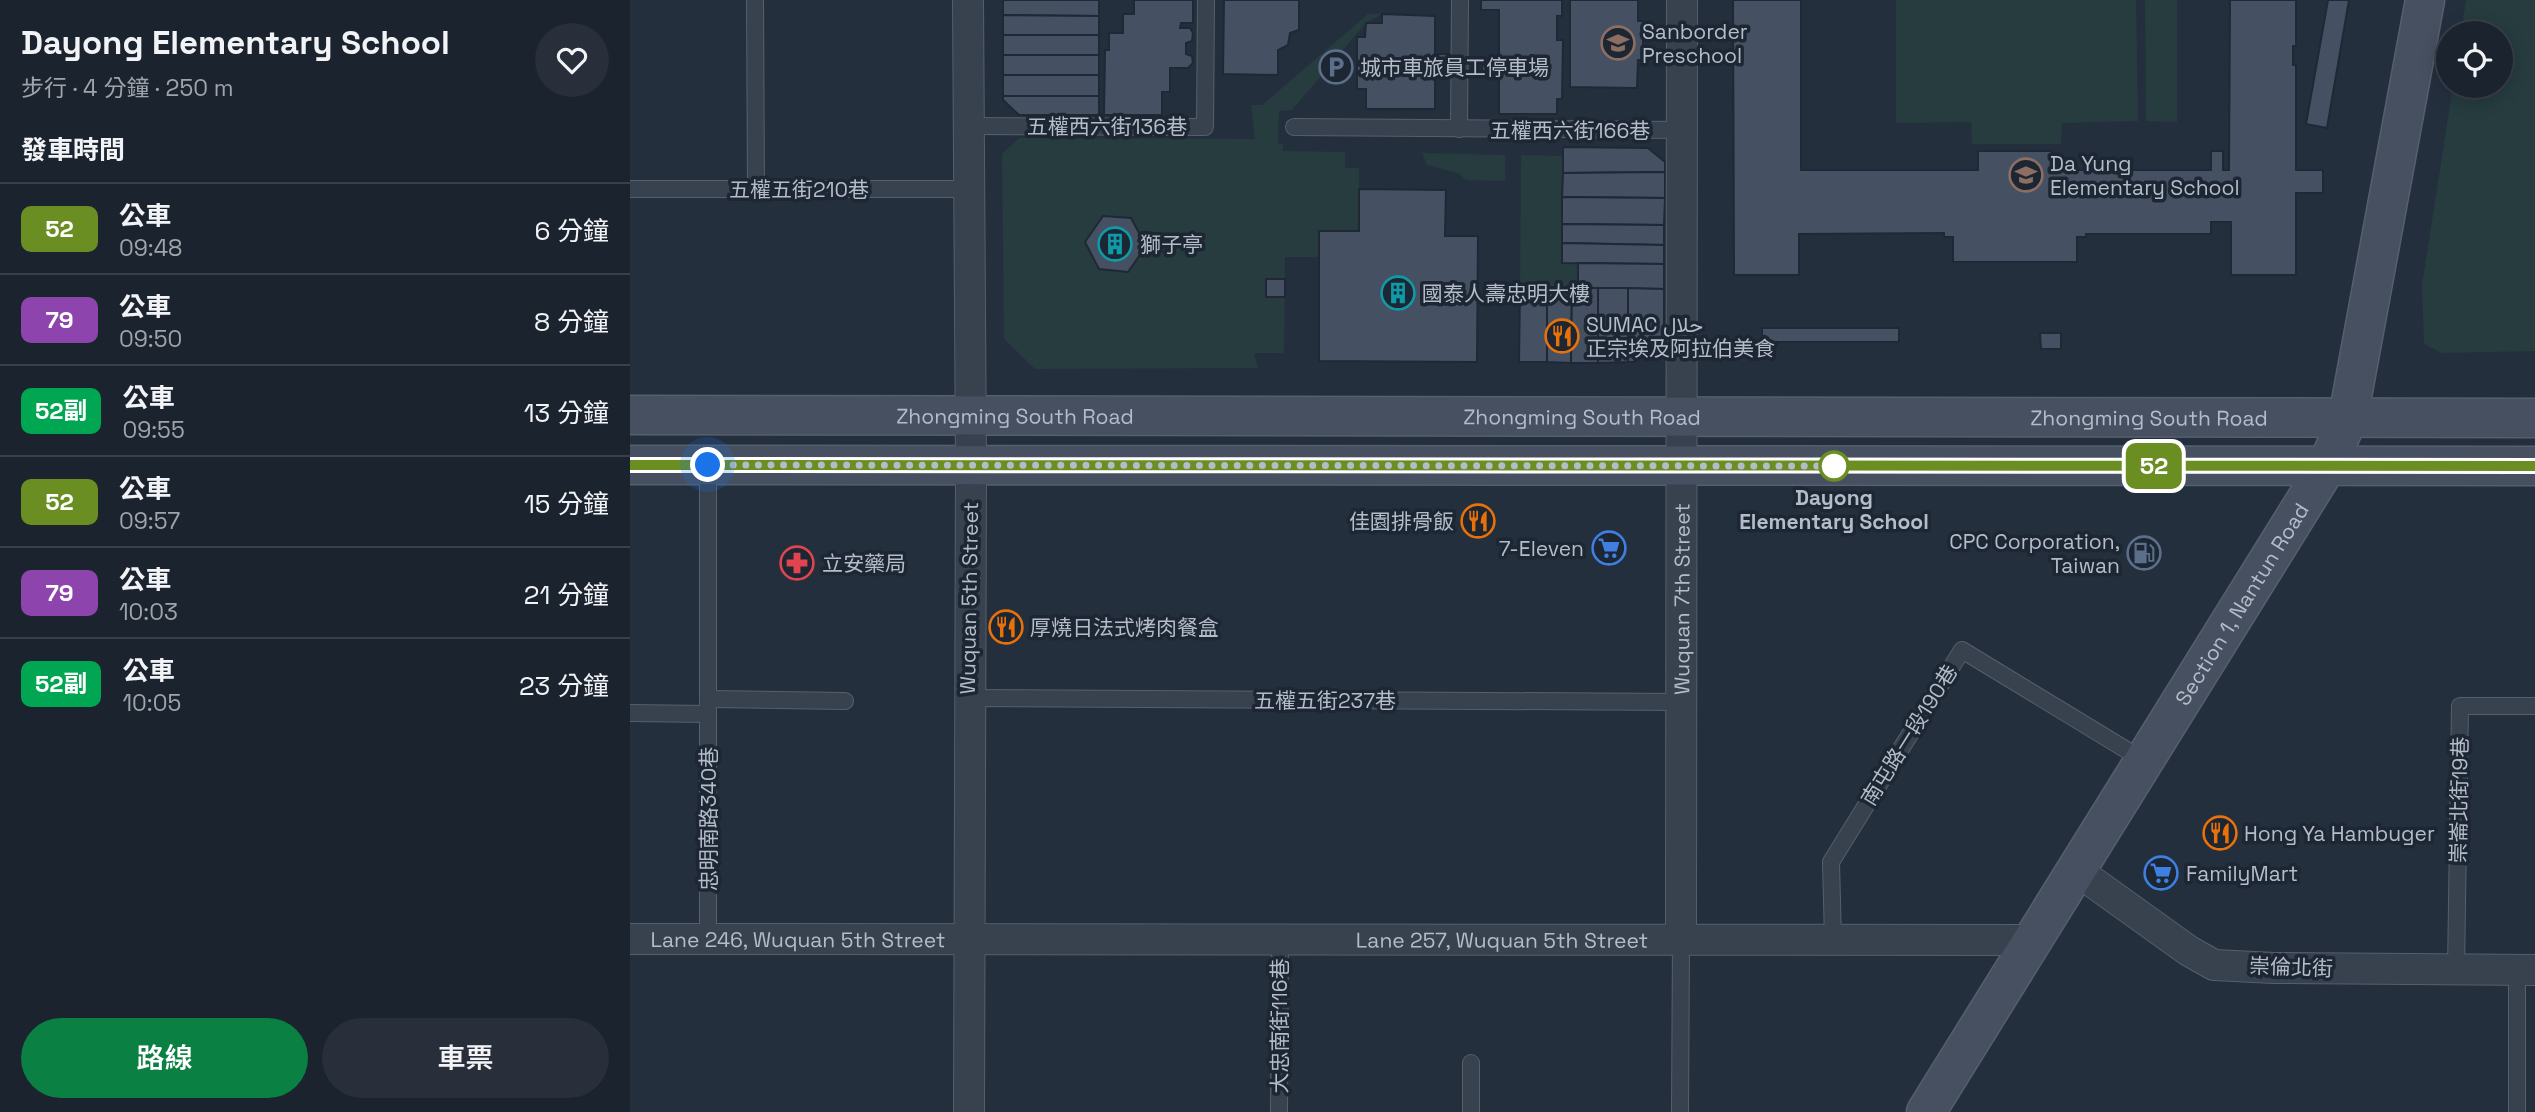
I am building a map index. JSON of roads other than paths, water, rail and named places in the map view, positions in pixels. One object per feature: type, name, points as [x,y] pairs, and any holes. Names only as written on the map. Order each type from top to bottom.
[{"type":"main road","name":"Section 1, Nantun Road","points":[[1926,1112],[2327,466],[2348,418],[2425,0]]},
{"type":"main road","name":"Zhongming South Road","points":[[630,415],[2535,418]]},
{"type":"main road","points":[[630,465],[2535,466]]},
{"type":"street","name":"Wuquan 5th Street","points":[[968,0],[967,189],[971,466],[967,939],[969,1112]]},
{"type":"street","name":"Wuquan 7th Street","points":[[1681,940],[1682,0]]},
{"type":"street","name":"崇倫北街","points":[[2076,870],[2189,951],[2214,965],[2526,970]]},
{"type":"street","name":"Lane 246, Wuquan 5th Street","points":[[630,939],[967,939]]},
{"type":"street","name":"Lane 257, Wuquan 5th Street","points":[[967,939],[2035,940]]},
{"type":"lane","points":[[755,0],[756,189]]},
{"type":"lane","name":"五權西六街136巷","points":[[967,126],[1205,127],[1206,0]]},
{"type":"lane","name":"五權西六街166巷","points":[[1459,129],[1460,0]]},
{"type":"lane","name":"五權西六街166巷","points":[[1294,127],[1681,130]]},
{"type":"lane","name":"五權五街210巷","points":[[630,189],[967,189]]},
{"type":"lane","name":"忠明南路340巷","points":[[708,465],[708,939]]},
{"type":"lane","name":"南屯路一段190巷","points":[[1833,940],[1831,862],[1962,650],[2143,760]]},
{"type":"lane","name":"五權五街237巷","points":[[968,698],[1681,702]]},
{"type":"lane","points":[[630,713],[708,706],[845,701]]},
{"type":"lane","name":"崇崙北街19巷","points":[[2456,970],[2460,706],[2535,706]]},
{"type":"lane","name":"大忠南街116巷","points":[[1279,1112],[1280,940]]},
{"type":"lane","name":"Wuquan 7th Street","points":[[1680,1112],[1681,940]]},
{"type":"lane","points":[[2517,1112],[2526,970]]},
{"type":"lane","points":[[1471,1063],[1471,1112]]},
{"type":"place","name":"Sanborder Preschool","points":[[1618,43]]},
{"type":"place","name":"城市車旅員工停車場","points":[[1336,67]]},
{"type":"place","name":"Da Yung Elementary School","points":[[2026,175]]},
{"type":"place","name":"獅子亭","points":[[1115,244]]},
{"type":"place","name":"國泰人壽忠明大樓","points":[[1398,293]]},
{"type":"place","name":"SUMAC حلال 正宗埃及阿拉伯美食","points":[[1562,336]]},
{"type":"place","name":"Dayong Elementary School","points":[[1834,466]]},
{"type":"place","name":"佳園排骨飯","points":[[1478,521]]},
{"type":"place","name":"7-Eleven","points":[[1609,548]]},
{"type":"place","name":"CPC Corporation, Taiwan","points":[[2144,553]]},
{"type":"place","name":"立安藥局","points":[[797,563]]},
{"type":"place","name":"厚燒日法式烤肉餐盒","points":[[1006,627]]},
{"type":"place","name":"Hong Ya Hambuger","points":[[2220,833]]},
{"type":"place","name":"FamilyMart","points":[[2161,873]]}]
